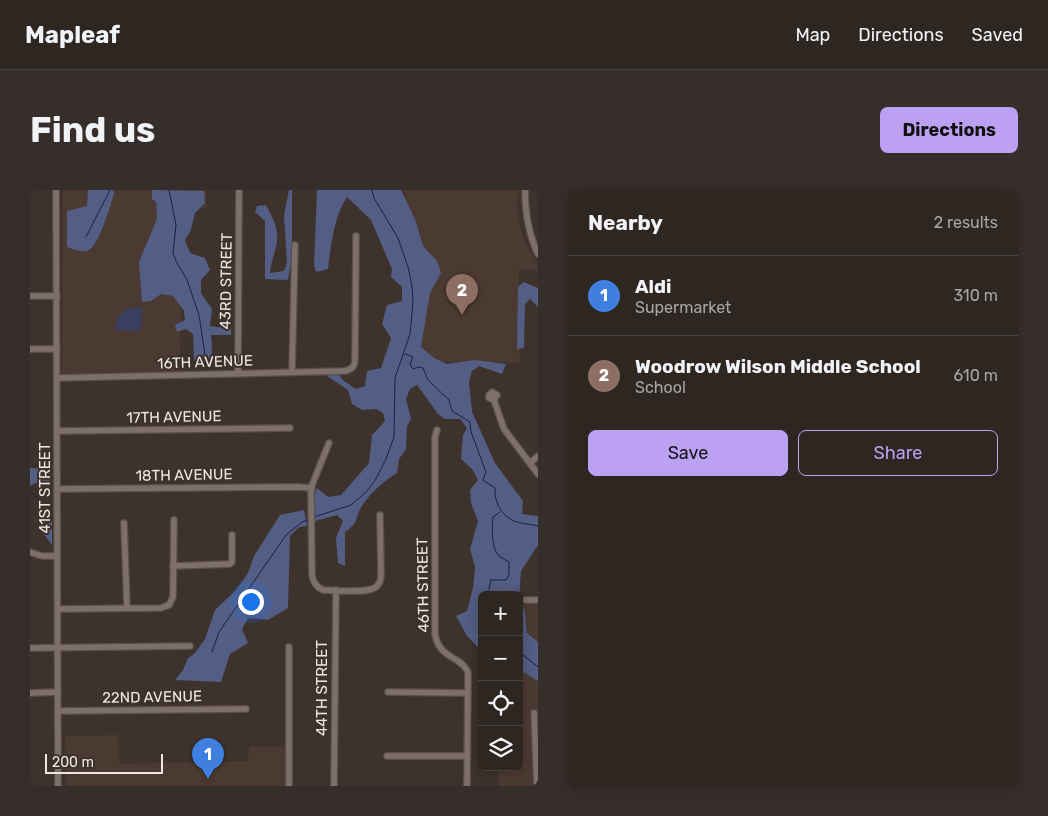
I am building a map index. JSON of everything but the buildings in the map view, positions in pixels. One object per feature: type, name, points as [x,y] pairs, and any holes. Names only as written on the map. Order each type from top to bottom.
[{"type":"street","name":"41ST STREET","points":[[56,190],[58,786]]},
{"type":"street","name":"43RD STREET","points":[[238,373],[239,190]]},
{"type":"street","points":[[525,190],[525,210],[530,235],[538,254]]},
{"type":"street","name":"16TH AVENUE","points":[[57,378],[345,371],[353,367],[355,358],[356,236]]},
{"type":"street","points":[[292,371],[294,245]]},
{"type":"street","points":[[30,296],[57,296]]},
{"type":"street","points":[[30,349],[57,349]]},
{"type":"street","points":[[494,400],[504,429],[538,474]]},
{"type":"street","name":"17TH AVENUE","points":[[57,431],[290,428]]},
{"type":"street","name":"46TH STREET","points":[[436,430],[435,634],[439,646],[444,653],[464,665],[467,670],[467,786]]},
{"type":"street","points":[[330,443],[312,488],[312,575],[314,583],[323,590],[366,590],[375,588],[379,583],[381,571],[380,514]]},
{"type":"street","points":[[530,463],[538,456]]},
{"type":"street","name":"18TH AVENUE","points":[[57,489],[312,488]]},
{"type":"street","points":[[58,609],[161,608],[169,605],[173,596],[174,520]]},
{"type":"street","points":[[124,523],[127,607]]},
{"type":"street","points":[[173,566],[226,565],[232,563],[232,535]]},
{"type":"street","points":[[30,552],[38,556],[57,556]]},
{"type":"street","name":"44TH STREET","points":[[334,786],[336,590]]},
{"type":"street","points":[[526,600],[538,600]]},
{"type":"street","points":[[30,648],[190,646]]},
{"type":"street","points":[[289,786],[290,647]]},
{"type":"street","points":[[30,693],[58,692]]},
{"type":"street","points":[[388,692],[468,693]]},
{"type":"street","name":"22ND AVENUE","points":[[58,711],[246,709]]},
{"type":"street","points":[[534,713],[537,786]]},
{"type":"street","points":[[387,756],[467,756]]},
{"type":"shaded area","points":[[63,190],[206,190],[206,208],[182,208],[180,371],[64,375],[62,373]]},
{"type":"shaded area","points":[[88,190],[113,190],[114,194],[104,226],[96,242],[87,251],[82,251],[67,247],[67,211],[87,206]]},
{"type":"shaded area","points":[[152,190],[204,191],[205,203],[195,213],[191,230],[185,240],[190,253],[205,258],[210,270],[201,280],[201,293],[212,309],[210,326],[231,329],[231,335],[211,335],[211,366],[197,367],[194,359],[193,334],[186,329],[177,332],[175,325],[185,320],[184,311],[173,296],[161,294],[151,301],[142,302],[139,262],[157,219],[156,202],[152,199]]},
{"type":"shaded area","points":[[289,190],[292,190],[292,255],[288,280],[265,279],[265,221],[255,212],[257,206],[266,205],[272,216],[276,226],[277,244],[270,273],[284,271],[287,263],[284,215]]},
{"type":"shaded area","points":[[317,190],[401,190],[415,219],[423,246],[437,261],[441,273],[430,293],[421,347],[434,358],[447,364],[474,360],[506,364],[502,374],[479,366],[472,371],[469,382],[472,412],[495,463],[523,501],[522,514],[538,516],[538,546],[521,571],[520,591],[478,591],[478,647],[467,636],[456,616],[467,611],[473,588],[475,567],[470,549],[478,521],[471,503],[470,490],[478,480],[472,469],[461,459],[463,435],[467,428],[460,419],[445,419],[438,414],[417,385],[410,389],[406,399],[411,419],[407,426],[406,449],[399,459],[397,473],[369,496],[362,506],[355,523],[345,532],[345,566],[338,563],[336,538],[343,521],[337,515],[315,521],[314,495],[317,488],[328,497],[341,495],[369,463],[372,435],[385,421],[383,413],[376,409],[362,410],[352,404],[348,390],[327,376],[337,373],[344,381],[356,389],[365,386],[367,371],[381,368],[391,338],[382,324],[387,305],[402,301],[402,287],[391,277],[392,269],[371,220],[347,197],[336,222],[328,269],[316,272],[314,265]]},
{"type":"shaded area","points":[[405,190],[519,190],[517,205],[524,241],[538,265],[538,270],[519,270],[520,363],[405,361]]},
{"type":"shaded area","points":[[524,282],[538,288],[538,307],[530,299],[525,304],[524,348],[517,349],[518,287]]},
{"type":"shaded area","points":[[131,308],[142,308],[141,328],[138,331],[115,330],[119,316]]},
{"type":"shaded area","points":[[30,468],[49,469],[49,484],[35,483],[30,486]]},
{"type":"shaded area","points":[[304,510],[307,526],[299,527],[290,536],[288,608],[268,620],[248,618],[242,629],[248,643],[230,654],[221,682],[175,680],[183,670],[188,658],[194,654],[205,639],[215,610],[236,590],[248,573],[254,556],[280,515]]},
{"type":"shaded area","points":[[52,521],[52,545],[39,528],[39,525]]},
{"type":"shaded area","points":[[523,604],[538,604],[538,786],[499,786],[499,771],[523,771]]},
{"type":"shaded area","points":[[523,608],[527,633],[538,642],[538,681],[523,673]]},
{"type":"shaded area","points":[[118,735],[119,764],[248,761],[249,747],[285,747],[285,786],[66,786],[65,736]]},
{"type":"waterway","points":[[86,237],[110,190]]},
{"type":"waterway","points":[[169,190],[176,225],[173,253],[187,280],[199,315],[205,355]]},
{"type":"waterway","points":[[314,517],[351,505],[367,491],[376,479],[394,437],[395,378],[410,334],[413,303],[412,286],[398,238],[374,198],[372,190]]},
{"type":"waterway","points":[[405,354],[413,357],[410,364],[413,369],[423,368],[428,380],[449,400],[452,411],[470,422],[471,432],[486,472],[483,480],[495,488],[496,498],[502,512],[514,521],[538,526]]},
{"type":"waterway","points":[[30,490],[44,506]]},
{"type":"waterway","points":[[488,591],[491,580],[506,580],[509,575],[509,562],[499,556],[493,543],[493,517],[500,512]]},
{"type":"waterway","points":[[212,652],[219,632],[286,535],[302,522],[310,519]]},
{"type":"waterway","points":[[523,655],[538,667]]},
{"type":"place","name":"Woodrow Wilson Middle School","points":[[462,315]]},
{"type":"place","name":"Aldi","points":[[208,779]]}]
